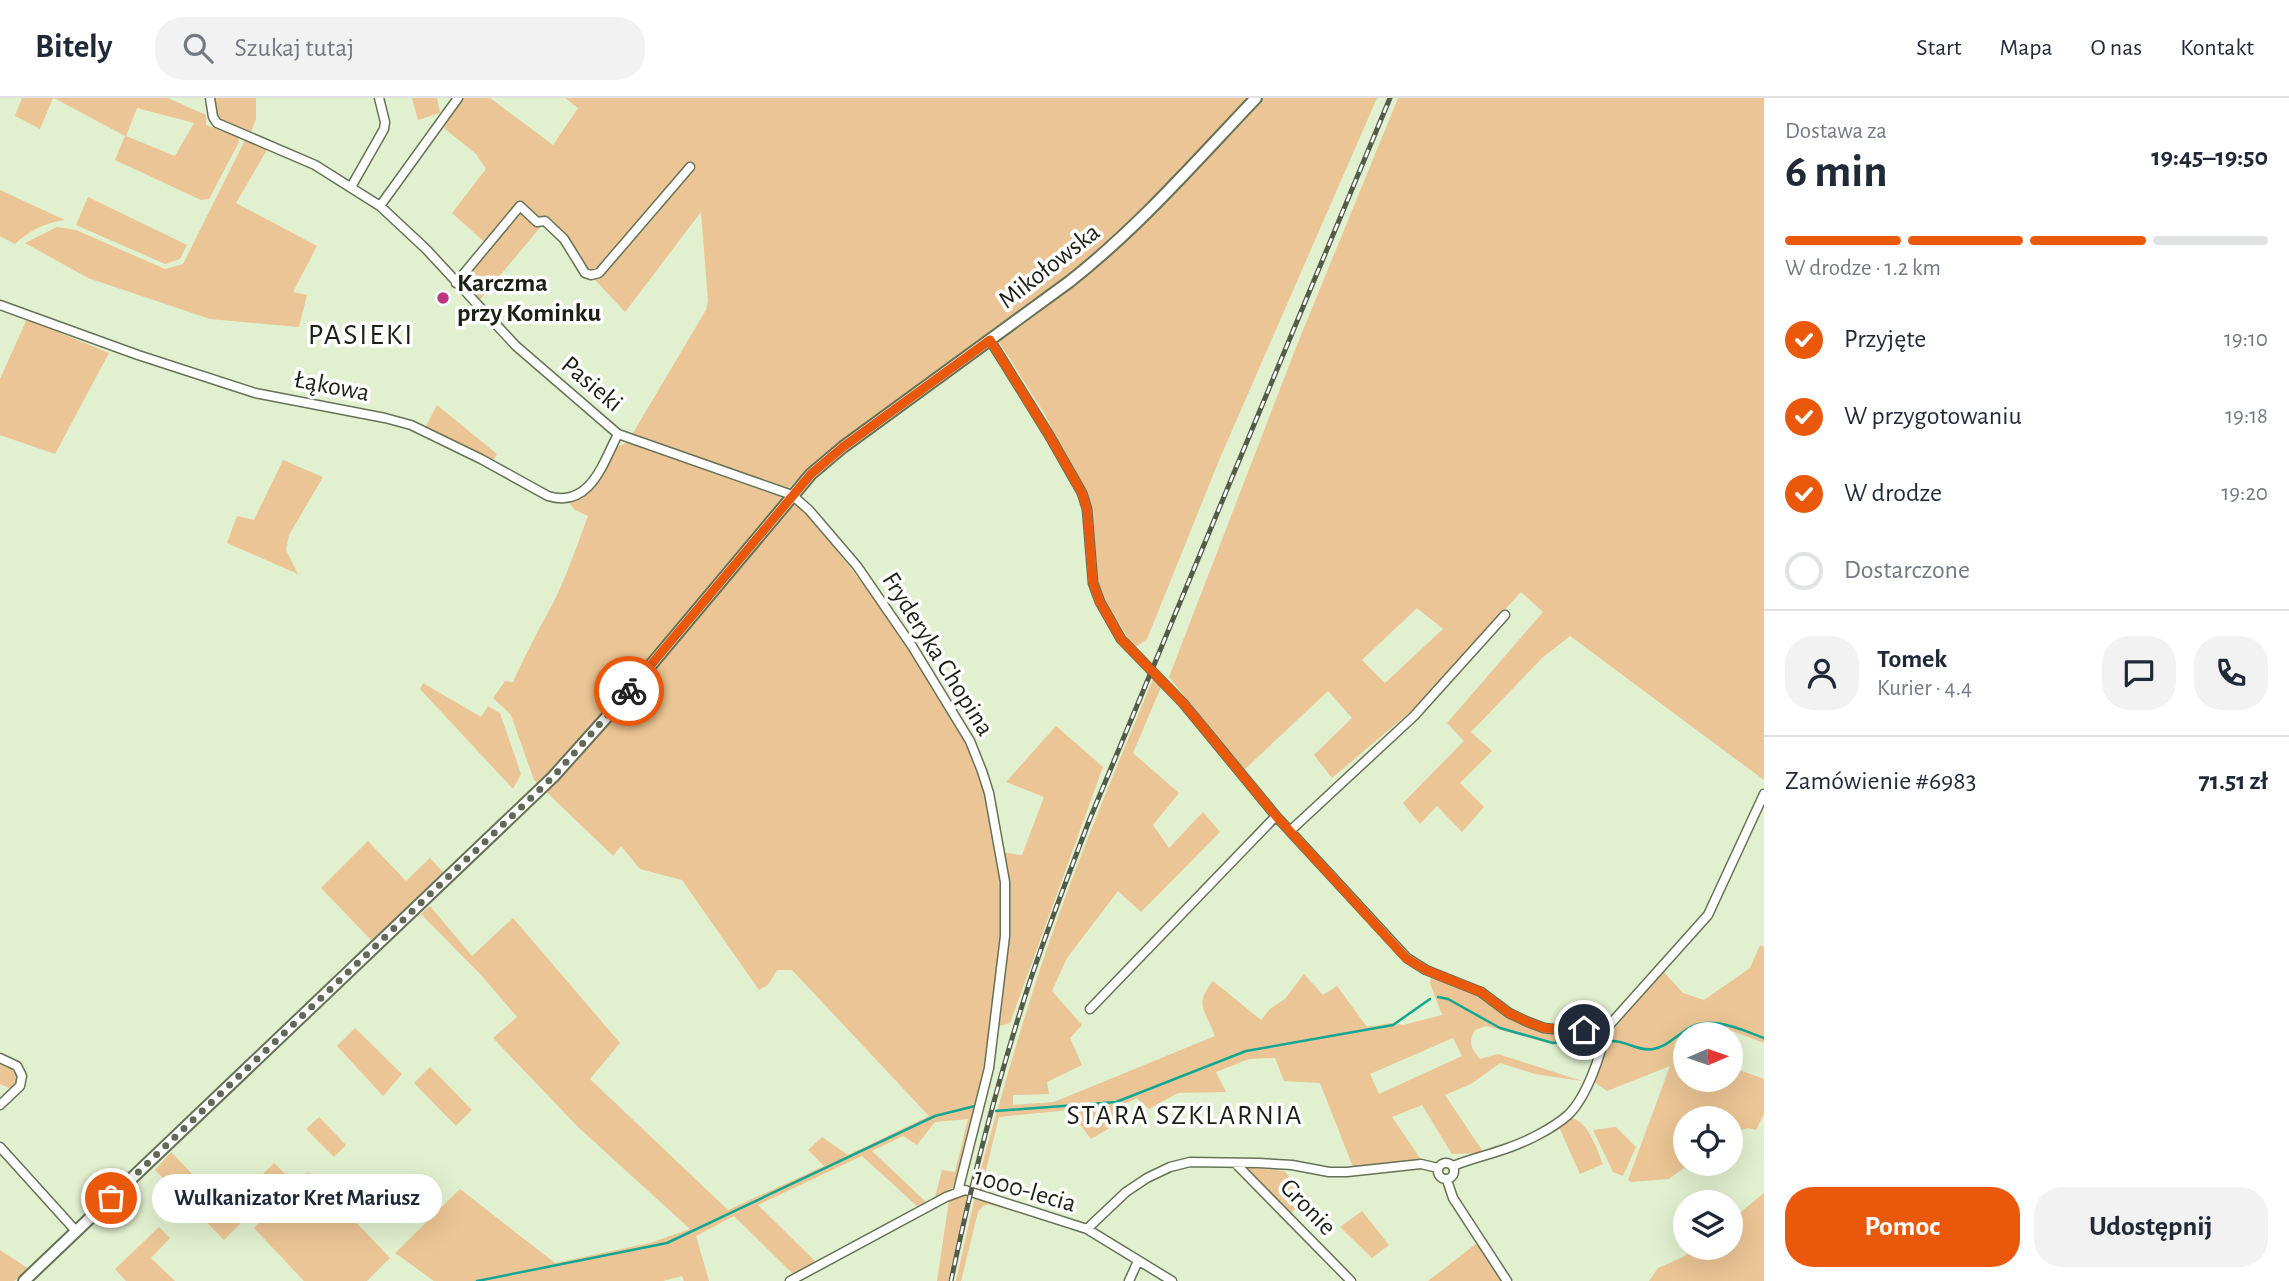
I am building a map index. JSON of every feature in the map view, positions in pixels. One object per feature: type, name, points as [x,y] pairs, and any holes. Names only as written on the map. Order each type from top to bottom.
[{"type":"main road","name":"Mikołowska","points":[[24,1281],[553,777],[614,709],[811,474],[843,447],[1103,255],[1256,98]]},
{"type":"street","name":"Pasieki","points":[[210,98],[213,117],[217,123],[291,153],[380,206],[426,249],[516,346],[618,434],[792,495]]},
{"type":"street","points":[[351,187],[384,129],[385,122],[379,98]]},
{"type":"street","points":[[380,206],[458,98]]},
{"type":"street","points":[[456,283],[520,206],[537,222],[545,221],[564,239],[584,273],[598,273],[690,167]]},
{"type":"street","name":"Łąkowa","points":[[0,305],[138,355],[255,393],[411,425],[548,496],[559,499],[578,495],[588,488],[618,434]]},
{"type":"street","points":[[990,340],[1082,493],[1087,509],[1093,583],[1110,621],[1127,647],[1183,703],[1276,816],[1406,958],[1426,970],[1481,992],[1509,1013],[1544,1028],[1605,1030]]},
{"type":"street","name":"Fryderyka Chopina","points":[[792,495],[809,510],[857,566],[912,646],[977,755],[991,804],[1005,882],[1005,936],[989,1068],[958,1191]]},
{"type":"street","points":[[1290,831],[1414,716],[1505,615]]},
{"type":"street","points":[[1087,1229],[1126,1192],[1147,1178],[1170,1167],[1190,1162],[1292,1166],[1329,1172],[1421,1164],[1438,1168],[1447,1163],[1453,1166],[1522,1142],[1567,1115],[1591,1077],[1603,1047],[1605,1030],[1708,915],[1764,794]]},
{"type":"street","points":[[1090,1009],[1276,816]]},
{"type":"street","points":[[0,1058],[17,1066],[22,1076],[20,1086],[0,1105]]},
{"type":"street","points":[[0,1147],[76,1231]]},
{"type":"street","name":"Gronie","points":[[1236,1163],[1351,1281]]},
{"type":"street","points":[[1447,1180],[1454,1175],[1453,1166]]},
{"type":"street","points":[[1438,1168],[1440,1177],[1447,1180],[1453,1198],[1507,1281]]},
{"type":"street","name":"1000-lecia","points":[[790,1281],[958,1191],[965,1190],[1087,1229],[1172,1281]]},
{"type":"street","points":[[1129,1281],[1138,1261]]},
{"type":"shaded area","points":[[22,98],[53,98],[40,129],[15,116]]},
{"type":"shaded area","points":[[54,98],[168,98],[206,115],[206,125],[238,137],[239,142],[209,199],[201,200],[115,160],[125,136]],"holes":[[[137,108],[194,123],[175,156],[126,136]]]},
{"type":"shaded area","points":[[213,98],[256,98],[256,119],[250,134],[218,120],[213,109]]},
{"type":"shaded area","points":[[412,98],[437,98],[440,113],[418,120]]},
{"type":"shaded area","points":[[461,98],[490,98],[553,145],[578,108],[565,98],[1377,98],[1220,458],[1147,639],[1134,648],[1098,589],[1089,501],[1044,413],[994,334],[830,449],[782,494],[810,517],[910,647],[967,743],[980,772],[998,852],[1022,855],[1044,797],[1006,782],[1056,726],[1103,767],[1010,1023],[992,1028],[986,1067],[955,1184],[935,1197],[942,1170],[955,1172],[968,1119],[935,1122],[917,1145],[903,1136],[872,1151],[926,1202],[917,1206],[862,1156],[758,1205],[816,1262],[793,1274],[734,1216],[696,1236],[709,1281],[684,1281],[682,1276],[663,1281],[434,1281],[395,1253],[460,1189],[555,1263],[650,1243],[690,1229],[578,1127],[493,1038],[517,1017],[482,976],[421,914],[430,906],[472,956],[513,918],[620,1043],[590,1079],[728,1210],[824,1166],[808,1150],[822,1137],[848,1155],[929,1116],[792,970],[777,970],[768,985],[759,990],[682,880],[640,869],[621,846],[613,856],[534,780],[511,715],[493,698],[505,681],[513,682],[567,571],[588,516],[575,510],[570,504],[593,486],[615,447],[627,443],[706,310],[708,301],[701,212],[625,312],[543,224],[478,302],[461,284],[490,247],[452,213],[486,169],[476,154],[444,128]]},
{"type":"shaded area","points":[[1398,98],[1764,98],[1764,780],[1570,636],[1542,658],[1471,732],[1492,751],[1460,783],[1484,807],[1462,832],[1437,806],[1420,824],[1403,803],[1464,741],[1447,723],[1543,612],[1521,592],[1410,712],[1332,778],[1314,755],[1352,718],[1328,691],[1244,770],[1169,677],[1297,345]],"holes":[[[1417,608],[1443,629],[1385,683],[1362,660]]]},
{"type":"shaded area","points":[[245,140],[268,148],[236,203],[317,246],[293,292],[307,295],[299,327],[210,319],[88,278],[25,243],[57,227],[76,230],[165,269],[183,264]]},
{"type":"shaded area","points":[[0,190],[65,220],[38,228],[15,244],[0,236]]},
{"type":"shaded area","points":[[88,197],[187,245],[180,259],[165,264],[76,225]]},
{"type":"shaded area","points":[[27,319],[109,353],[55,454],[0,435],[0,379]]},
{"type":"shaded area","points":[[437,405],[497,454],[493,461],[425,428]]},
{"type":"shaded area","points":[[283,460],[323,477],[289,535],[286,550],[298,574],[227,543],[237,516],[254,520]]},
{"type":"shaded area","points":[[1153,679],[1161,687],[1133,753],[1179,793],[1153,825],[1169,848],[1203,812],[1220,832],[1141,912],[1118,891],[1067,958],[1052,991],[1082,1025],[1070,1038],[1082,1065],[1047,1082],[1049,1094],[1013,1095],[1013,1105],[1054,1102],[1215,1036],[1202,1003],[1213,981],[1261,1020],[1271,1008],[1285,999],[1304,974],[1323,995],[1337,986],[1367,1027],[1392,1023],[1403,1025],[1442,1015],[1430,983],[1431,976],[1474,992],[1522,1025],[1550,1032],[1589,1034],[1597,1042],[1551,1044],[1486,1026],[1475,1030],[1471,1042],[1480,1059],[1498,1054],[1582,1081],[1535,1074],[1500,1063],[1471,1084],[1445,1095],[1484,1153],[1452,1154],[1422,1105],[1392,1117],[1422,1161],[1353,1167],[1320,1083],[1284,1081],[1275,1058],[1249,1059],[1216,1072],[1226,1092],[1178,1093],[1149,1109],[1137,1098],[1120,1106],[1128,1117],[1091,1139],[1069,1110],[999,1117],[981,1191],[975,1190],[1045,953]],"holes":[[[1453,1038],[1462,1056],[1379,1094],[1370,1074]]]},
{"type":"shaded area","points":[[423,683],[481,717],[488,706],[500,713],[521,774],[513,789],[420,689]]},
{"type":"shaded area","points":[[368,841],[406,881],[430,858],[443,872],[372,941],[321,888]]},
{"type":"shaded area","points":[[1760,945],[1764,947],[1764,1043],[1743,1035],[1743,1022],[1673,1022],[1673,1092],[1743,1092],[1743,1071],[1764,1079],[1764,1114],[1756,1130],[1743,1129],[1743,1106],[1673,1106],[1673,1176],[1669,1179],[1631,1182],[1628,1180],[1670,1066],[1607,1091],[1594,1082],[1603,1063],[1610,1034],[1662,970],[1683,993],[1704,1000],[1750,968]]},
{"type":"shaded area","points":[[355,1028],[402,1074],[383,1096],[337,1046]]},
{"type":"shaded area","points":[[0,1060],[15,1067],[20,1074],[17,1084],[11,1089],[0,1084]]},
{"type":"shaded area","points":[[430,1067],[472,1110],[456,1126],[414,1083]]},
{"type":"shaded area","points":[[319,1117],[346,1145],[334,1157],[306,1129]]},
{"type":"shaded area","points":[[1569,1118],[1575,1119],[1586,1129],[1603,1164],[1580,1174],[1558,1125]]},
{"type":"shaded area","points":[[1616,1127],[1636,1147],[1623,1176],[1613,1172],[1593,1130]]},
{"type":"shaded area","points":[[171,1152],[240,1224],[224,1240],[155,1170]]},
{"type":"shaded area","points":[[274,1163],[297,1185],[308,1172],[390,1258],[367,1281],[304,1281],[254,1228],[275,1207],[252,1185]]},
{"type":"shaded area","points":[[1246,1167],[1284,1171],[1309,1197],[1289,1215]]},
{"type":"shaded area","points":[[1764,1193],[1764,1281],[1649,1281],[1658,1268],[1676,1260],[1743,1260],[1743,1210]]},
{"type":"shaded area","points":[[967,1195],[948,1281],[937,1281],[949,1200]]},
{"type":"shaded area","points":[[975,1197],[1066,1227],[988,1204],[978,1212],[961,1281],[956,1281]]},
{"type":"shaded area","points":[[1362,1211],[1389,1245],[1372,1258],[1340,1227]]},
{"type":"shaded area","points":[[159,1227],[170,1238],[151,1258],[175,1281],[126,1281],[115,1269]]},
{"type":"shaded area","points":[[1477,1243],[1501,1281],[1428,1281]]},
{"type":"shaded area","points":[[0,1250],[29,1269],[14,1281],[0,1281]]},
{"type":"waterway","points":[[1438,997],[1448,999],[1500,1028],[1553,1043],[1596,1040]]},
{"type":"waterway","points":[[996,1111],[1116,1102],[1246,1051],[1393,1025],[1430,999]]},
{"type":"waterway","points":[[1611,1041],[1653,1049],[1666,1044],[1695,1025],[1704,1023],[1735,1027],[1764,1038]]},
{"type":"waterway","points":[[477,1281],[667,1243],[935,1116],[975,1106]]},
{"type":"railway","points":[[951,1281],[996,1092],[1051,921],[1089,821],[1390,98]]},
{"type":"way so far","points":[[111,1198],[553,777],[629,691]]},
{"type":"place","name":"Karczma przy Kominku","points":[[443,298]]},
{"type":"place","name":"Wulkanizator Kret Mariusz","points":[[111,1198]]},
{"type":"district","name":"PASIEKI","points":[[361,335]]},
{"type":"district","name":"STARA SZKLARNIA","points":[[1185,1116]]},
{"type":"route","points":[[629,691],[811,474],[843,447],[990,340],[1082,493],[1087,509],[1093,583],[1100,602],[1121,639],[1183,703],[1276,816],[1406,958],[1426,970],[1481,992],[1509,1013],[1528,1022],[1544,1028],[1584,1030]]}]
